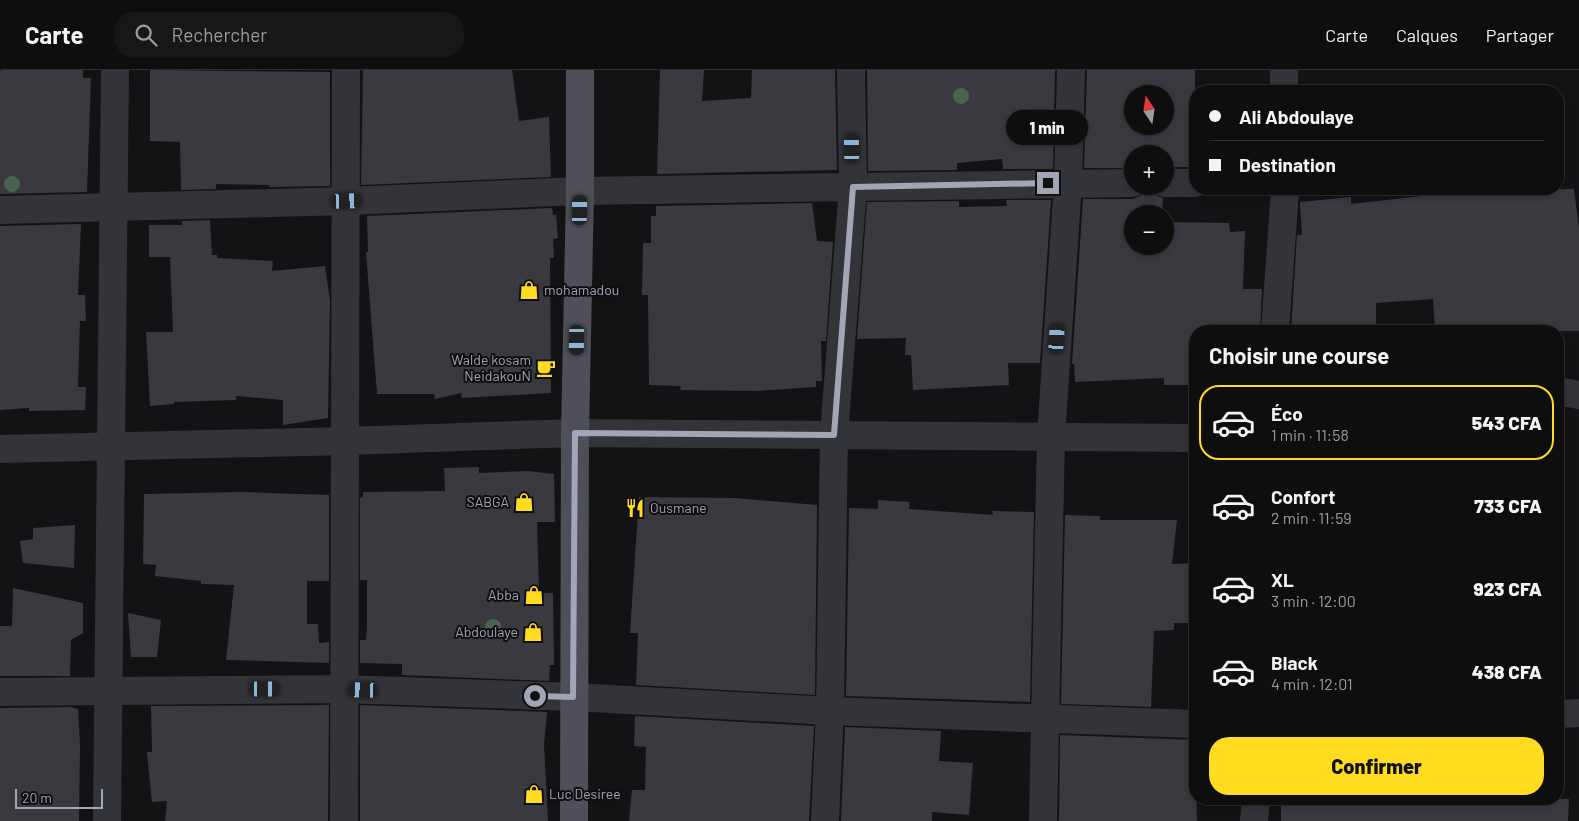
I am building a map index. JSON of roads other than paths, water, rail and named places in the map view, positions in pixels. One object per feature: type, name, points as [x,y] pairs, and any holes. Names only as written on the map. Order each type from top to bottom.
[{"type":"main road","points":[[574,821],[575,433],[580,191],[580,70]]},
{"type":"street","points":[[107,821],[115,70]]},
{"type":"street","points":[[344,821],[347,442],[346,70]]},
{"type":"street","points":[[825,821],[830,711],[834,435],[853,187],[851,70]]},
{"type":"street","points":[[1043,821],[1051,436],[1068,182],[1070,70]]},
{"type":"street","points":[[1284,70],[1284,85]]},
{"type":"street","points":[[0,210],[115,205],[347,201],[580,191],[1068,182],[1124,183]]},
{"type":"street","points":[[1174,183],[1189,183]]},
{"type":"street","points":[[1275,325],[1285,195]]},
{"type":"street","points":[[1564,392],[1579,395]]},
{"type":"street","points":[[0,449],[110,445],[347,442],[575,433],[1189,438]]},
{"type":"street","points":[[0,692],[344,689],[573,697],[830,711],[1046,720],[1189,724]]},
{"type":"street","points":[[1564,714],[1579,713]]},
{"type":"street","points":[[1254,821],[1255,805]]},
{"type":"place","name":"mohamadou","points":[[529,290]]},
{"type":"place","name":"Walde kosam NeidakouN","points":[[546,368]]},
{"type":"place","name":"SABGA","points":[[524,502]]},
{"type":"place","name":"Ousmane","points":[[635,508]]},
{"type":"place","name":"Abba","points":[[534,595]]},
{"type":"place","name":"Abdoulaye","points":[[533,632]]},
{"type":"place","name":"Luc Desiree","points":[[534,794]]}]
